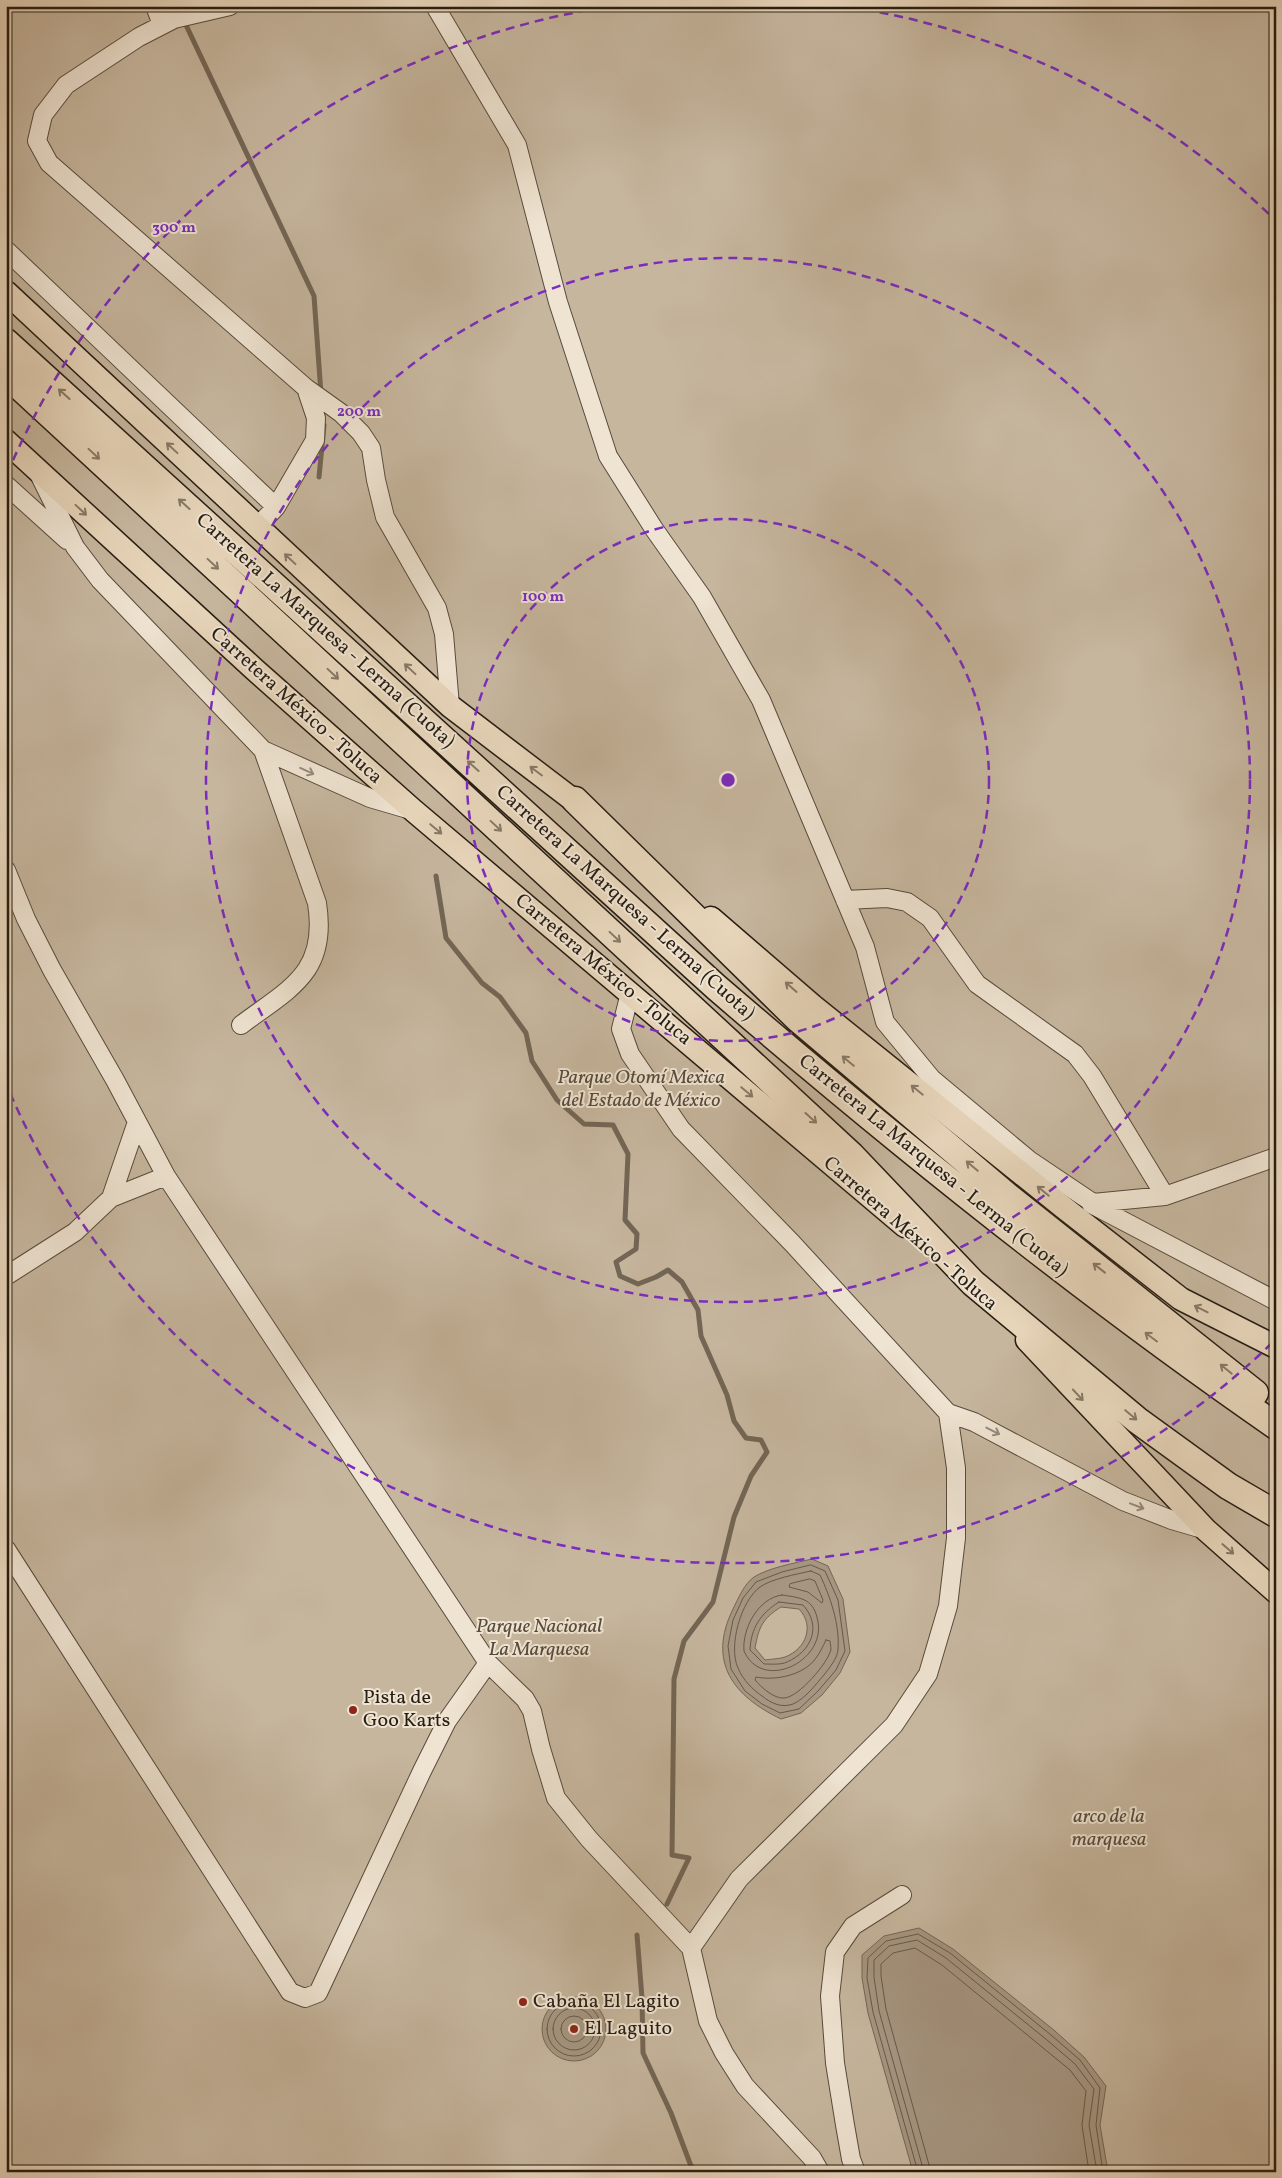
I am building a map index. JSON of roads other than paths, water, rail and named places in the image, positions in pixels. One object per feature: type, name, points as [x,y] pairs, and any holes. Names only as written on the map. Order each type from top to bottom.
[{"type":"highway","name":"Carretera La Marquesa - Lerma (Cuota)","points":[[6,342],[709,980],[819,1076],[1009,1231],[1208,1380],[1276,1426]]},
{"type":"highway","name":"Carretera La Marquesa - Lerma (Cuota)","points":[[6,374],[851,1155],[973,1283],[1137,1420],[1228,1486],[1276,1514]]},
{"type":"highway","points":[[575,800],[797,1018],[1011,1199],[1276,1412]]},
{"type":"main road","points":[[6,292],[450,706],[575,800],[812,1006],[1062,1207],[1181,1299],[1276,1347]]},
{"type":"main road","name":"Carretera México - Toluca","points":[[6,442],[254,669],[414,811],[973,1283],[1206,1530],[1276,1592]]},
{"type":"street","points":[[155,6],[168,22]]},
{"type":"street","points":[[230,6],[194,13],[168,22],[139,37],[66,85],[42,115],[37,141],[49,162],[312,392],[341,413],[361,433],[371,448],[385,518],[437,608],[444,634],[450,706]]},
{"type":"street","points":[[435,6],[517,145],[558,302],[608,456],[654,528],[702,597],[761,700],[864,947],[885,1022],[932,1080],[1029,1160],[1092,1203],[1276,1301]]},
{"type":"street","points":[[6,250],[276,507]]},
{"type":"street","points":[[257,527],[276,507],[315,440],[316,418],[312,392]]},
{"type":"street","points":[[37,470],[75,547],[100,580],[263,750],[370,798],[414,811]]},
{"type":"street","points":[[6,485],[75,547]]},
{"type":"street","points":[[242,1025],[298,982],[309,968],[319,938],[320,920],[317,903],[263,750]]},
{"type":"street","points":[[6,870],[26,919],[52,970],[166,1176],[488,1663],[525,1700],[532,1711],[548,1778],[556,1798],[567,1814],[691,1948],[708,2021],[724,2053],[745,2086],[812,2158],[820,2172]]},
{"type":"street","points":[[845,900],[887,898],[906,902],[930,918],[977,984],[1075,1054],[1092,1076],[1165,1196]]},
{"type":"street","points":[[630,993],[621,1029],[630,1054],[681,1129],[792,1243],[948,1413],[974,1422],[1123,1501],[1172,1520],[1206,1530]]},
{"type":"street","points":[[112,1198],[137,1122]]},
{"type":"street","points":[[1062,1207],[1165,1196],[1276,1157]]},
{"type":"street","points":[[6,1276],[75,1232],[112,1198],[166,1176]]},
{"type":"street","points":[[691,1948],[740,1879],[894,1725],[928,1674],[948,1606],[956,1538],[956,1468],[948,1413]]},
{"type":"street","points":[[6,1549],[290,1992],[305,1998],[318,1993],[447,1721],[488,1663]]},
{"type":"street","points":[[856,2172],[844,2125],[835,2063],[830,1996],[835,1952],[853,1926],[902,1895]]},
{"type":"water","points":[[812,1559],[828,1566],[843,1599],[850,1652],[840,1673],[822,1695],[801,1713],[781,1719],[750,1700],[729,1675],[724,1661],[723,1645],[726,1628],[733,1609],[750,1580],[767,1571]],"holes":[[[781,1607],[799,1609],[807,1623],[806,1636],[803,1643],[798,1649],[785,1657],[765,1660],[755,1648],[762,1624]]]},
{"type":"water","points":[[919,1928],[953,1949],[1055,2031],[1084,2057],[1106,2086],[1100,2125],[1108,2172],[913,2172],[868,2013],[862,1978],[862,1955],[884,1936]]},
{"type":"water","points":[[574,1997],[586,2000],[597,2006],[603,2017],[606,2029],[603,2041],[597,2052],[586,2058],[574,2061],[562,2058],[551,2052],[545,2041],[542,2029],[545,2017],[551,2006],[562,2000]]},
{"type":"waterway","points":[[177,6],[314,296],[321,394]]},
{"type":"waterway","points":[[319,477],[324,425]]},
{"type":"waterway","points":[[436,876],[446,938],[482,983],[500,997],[526,1033],[532,1061],[557,1100],[584,1124],[613,1125],[628,1154],[625,1220],[637,1234],[636,1249],[616,1262],[620,1276],[638,1284],[668,1270],[682,1282],[698,1310],[701,1336],[727,1395],[734,1421],[746,1438],[761,1440],[767,1452],[751,1476],[734,1517],[713,1602],[684,1641],[674,1679],[672,1855],[689,1858],[667,1904]]},
{"type":"waterway","points":[[637,1935],[642,1998],[643,2053],[671,2113],[691,2166],[700,2172]]},
{"type":"place","name":"Pista de Goo Karts","points":[[353,1710]]},
{"type":"place","name":"Cabaña El Lagito","points":[[523,2002]]},
{"type":"place","name":"El Laguito","points":[[574,2029]]},
{"type":"park label","name":"Parque Otomí Mexica del Estado de México","points":[[641,1090]]},
{"type":"park label","name":"Parque Nacional La Marquesa","points":[[539,1638]]},
{"type":"park label","name":"arco de la marquesa","points":[[1109,1828]]}]
